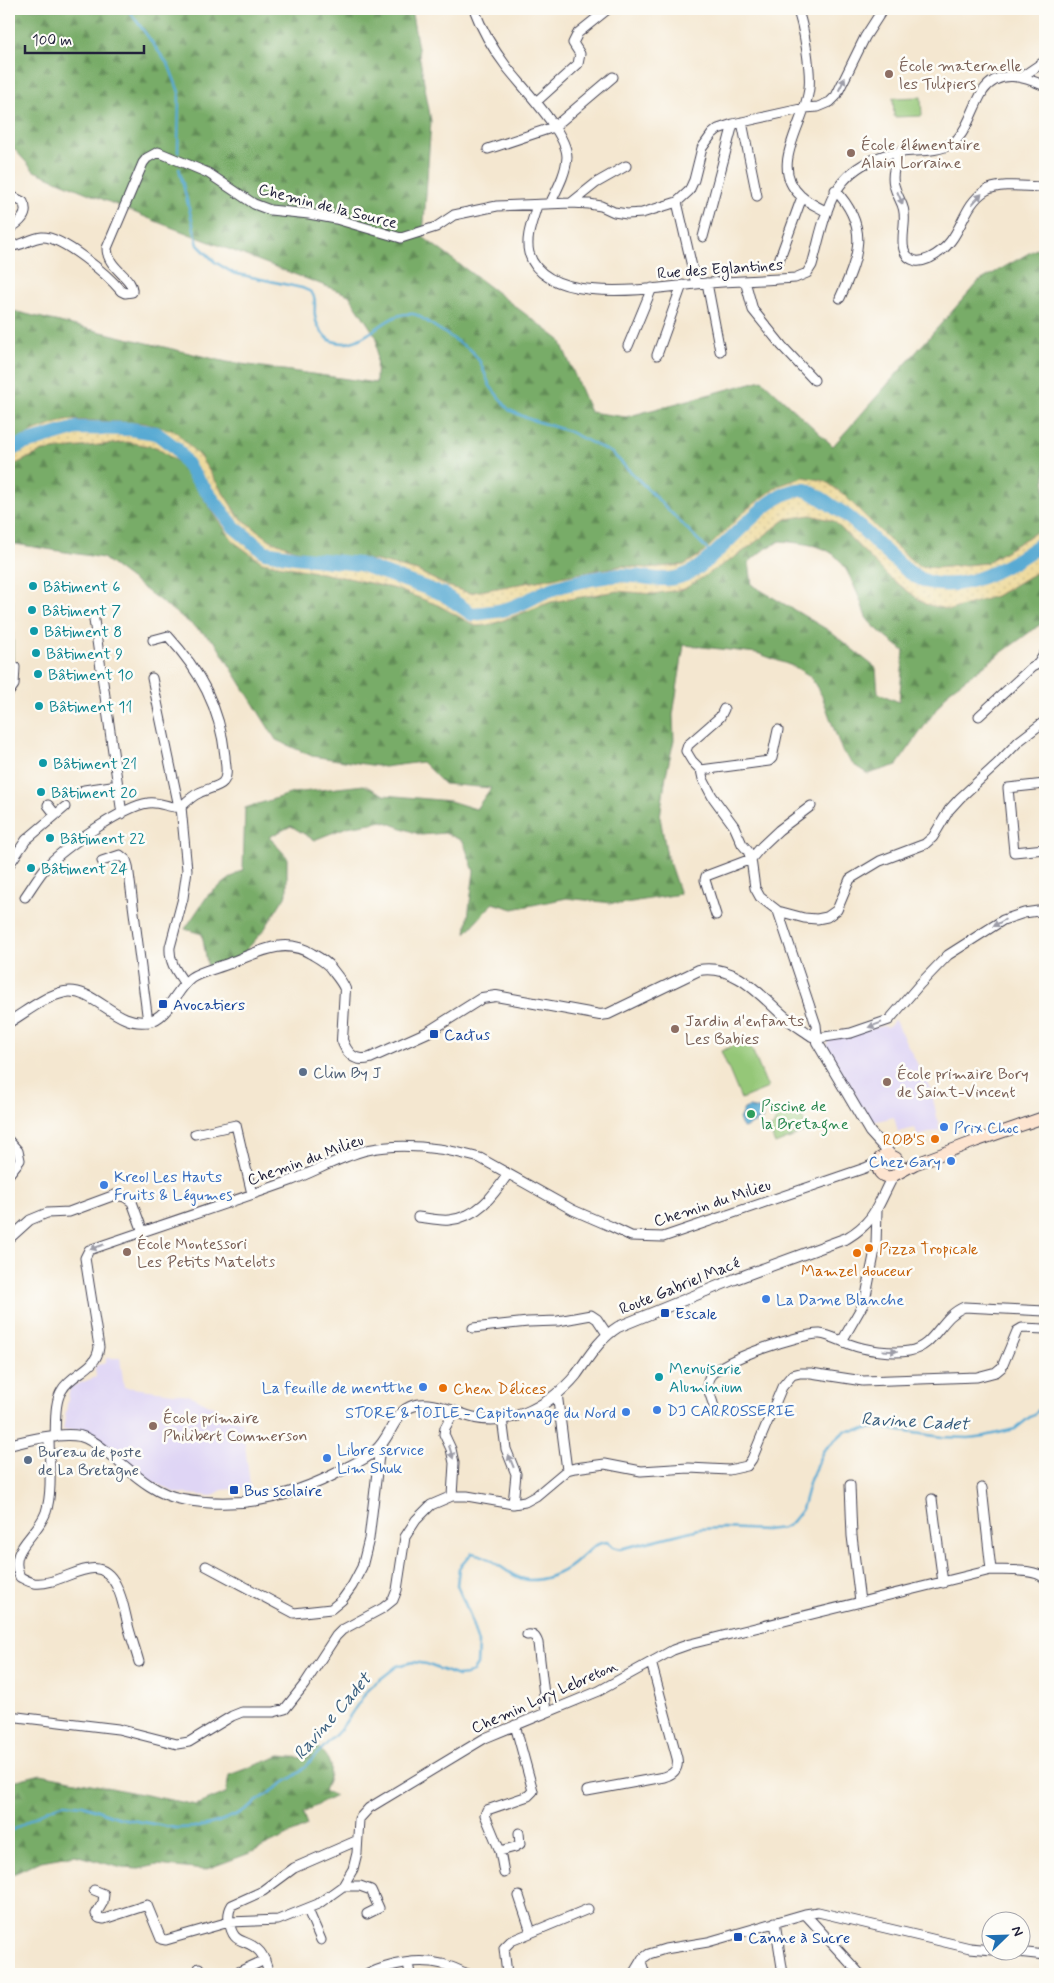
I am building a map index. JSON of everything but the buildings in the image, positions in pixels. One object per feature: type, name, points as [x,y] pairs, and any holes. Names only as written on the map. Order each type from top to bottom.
[{"type":"main road","points":[[887,1166],[915,1164],[1045,1117]]},
{"type":"street","points":[[474,9],[498,54],[554,127],[567,155],[565,173],[550,204]]},
{"type":"street","points":[[536,102],[578,64],[580,54],[574,42],[575,36],[608,9]]},
{"type":"street","points":[[797,9],[807,55],[810,88],[805,108],[787,157],[788,173],[792,188],[802,197],[827,212]]},
{"type":"street","points":[[696,284],[677,202],[689,191],[694,180],[702,148],[718,129],[805,108],[818,107],[830,102],[836,96],[865,37],[883,9]]},
{"type":"street","points":[[1024,76],[1045,61]]},
{"type":"street","points":[[488,149],[554,127],[613,76]]},
{"type":"street","name":"Rue des Eglantines","points":[[537,205],[528,239],[529,254],[544,275],[562,284],[587,290],[652,288],[795,278],[807,273],[812,265],[835,190],[844,178],[856,168],[878,157],[900,152],[936,150],[954,142],[965,129],[983,90],[1002,76],[1024,76],[1045,86]]},
{"type":"street","points":[[738,123],[757,196]]},
{"type":"street","points":[[703,237],[738,123]]},
{"type":"street","name":"Chemin de la Source","points":[[9,246],[16,247],[36,238],[53,238],[98,269],[125,294],[132,292],[131,284],[109,260],[107,248],[143,163],[147,158],[158,152],[208,173],[254,204],[270,210],[336,219],[395,238],[418,234],[436,227],[454,215],[497,206],[570,203],[601,206],[614,212],[627,214],[642,212],[677,202]]},
{"type":"street","points":[[900,152],[894,170],[894,185],[902,200],[905,213],[903,247],[907,257],[913,260],[922,261],[930,258],[952,242],[973,202],[986,190],[996,186],[1045,187]]},
{"type":"street","points":[[570,203],[596,183],[626,166]]},
{"type":"street","points":[[835,190],[846,202],[856,222],[858,246],[855,266],[840,298]]},
{"type":"street","points":[[9,195],[23,202],[26,210],[22,220],[9,229]]},
{"type":"street","points":[[778,263],[802,197]]},
{"type":"street","points":[[745,281],[753,310],[782,346],[814,380]]},
{"type":"street","points":[[707,283],[720,351]]},
{"type":"street","points":[[657,355],[682,285]]},
{"type":"street","points":[[628,346],[652,288]]},
{"type":"street","points":[[94,620],[122,814]]},
{"type":"street","points":[[25,897],[46,867],[86,835],[122,814],[147,803],[162,803],[175,808],[180,807],[192,796],[223,783],[227,776],[224,747],[216,713],[205,686],[186,656],[168,636],[153,640]]},
{"type":"street","points":[[978,716],[1041,664],[1045,653]]},
{"type":"street","points":[[9,692],[14,685],[15,667]]},
{"type":"street","points":[[152,678],[180,807],[187,870],[183,898],[170,947],[172,964],[185,984]]},
{"type":"street","points":[[724,709],[720,717],[688,744],[686,751],[701,770],[703,779],[712,796],[734,826],[751,859],[755,888],[760,897],[778,911],[804,918],[817,919],[827,917],[836,910],[850,879],[880,862],[925,844],[960,798],[998,764],[1019,741],[1045,721]]},
{"type":"street","points":[[701,770],[768,761],[772,758],[778,730]]},
{"type":"street","points":[[1045,784],[1008,788],[1014,852],[1045,849]]},
{"type":"street","points":[[84,790],[118,785]]},
{"type":"street","points":[[48,805],[55,814]]},
{"type":"street","points":[[716,915],[705,880],[706,876],[751,859],[780,830],[811,806]]},
{"type":"street","points":[[9,865],[26,840],[65,807]]},
{"type":"street","points":[[102,861],[120,855],[126,860],[128,866],[148,1022]]},
{"type":"street","points":[[816,1038],[851,1033],[890,1020],[920,984],[948,955],[1003,920],[1024,913],[1045,910]]},
{"type":"street","points":[[778,911],[816,1025],[816,1038]]},
{"type":"street","points":[[9,1022],[46,999],[74,992],[84,995],[127,1020],[137,1022],[152,1021],[164,1011],[191,978],[273,947],[289,945],[309,952],[326,962],[344,986],[342,1040],[344,1047],[356,1058],[362,1060],[428,1032],[482,998],[496,996],[600,1015],[608,1014],[699,970],[708,968],[719,969],[740,979],[785,1017],[816,1038],[854,1106],[878,1143],[887,1166]]},
{"type":"street","points":[[195,1134],[236,1125],[252,1194]]},
{"type":"street","points":[[9,1140],[18,1152],[20,1160],[9,1174]]},
{"type":"street","name":"Chemin du Milieu","points":[[52,1437],[61,1391],[67,1383],[93,1364],[98,1356],[99,1347],[86,1255],[89,1250],[252,1194],[368,1150],[392,1147],[427,1148],[454,1151],[480,1158],[573,1210],[631,1236],[663,1238],[865,1168],[887,1166]]},
{"type":"street","name":"Route Gabriel Macé","points":[[9,1445],[52,1437],[82,1437],[102,1448],[156,1490],[182,1499],[211,1502],[254,1500],[295,1492],[315,1485],[374,1452],[380,1447],[400,1414],[409,1407],[419,1404],[430,1404],[477,1418],[502,1418],[524,1414],[557,1393],[574,1377],[607,1334],[629,1322],[735,1279],[847,1238],[866,1225],[877,1210],[884,1194],[887,1166]]},
{"type":"street","points":[[418,1217],[449,1220],[478,1210],[495,1193],[508,1174]]},
{"type":"street","points":[[9,1239],[30,1220],[47,1213],[69,1212],[115,1195],[126,1197],[132,1202],[143,1232]]},
{"type":"street","points":[[842,1342],[865,1302],[876,1245],[877,1210]]},
{"type":"street","points":[[714,1407],[707,1381],[716,1368],[754,1352],[801,1337],[819,1334],[863,1348],[907,1352],[926,1345],[946,1318],[954,1311],[964,1307],[1045,1311]]},
{"type":"street","points":[[473,1328],[558,1321],[590,1315],[597,1319],[607,1334]]},
{"type":"street","points":[[9,1716],[118,1729],[177,1744],[188,1742],[242,1712],[274,1712],[284,1709],[299,1692],[336,1636],[342,1630],[383,1608],[393,1600],[397,1590],[404,1536],[416,1520],[431,1506],[452,1496],[467,1496],[513,1504],[525,1502],[536,1496],[567,1470],[605,1464],[641,1471],[689,1468],[729,1470],[741,1468],[747,1466],[752,1459],[782,1387],[792,1375],[811,1373],[863,1381],[978,1377],[996,1372],[1002,1367],[1017,1331],[1022,1328],[1045,1329]]},
{"type":"street","points":[[557,1393],[567,1470]]},
{"type":"street","points":[[452,1496],[454,1463],[451,1449],[444,1434],[445,1428],[454,1412]]},
{"type":"street","points":[[502,1418],[506,1449],[516,1474],[513,1504]]},
{"type":"street","points":[[52,1437],[50,1482],[46,1511],[39,1526],[19,1551],[15,1567],[20,1577],[34,1583],[63,1579],[88,1568],[98,1567],[108,1574],[121,1596],[139,1662]]},
{"type":"street","points":[[206,1566],[294,1613],[331,1609],[342,1600],[362,1567],[369,1539],[380,1447]]},
{"type":"street","points":[[850,1485],[852,1536],[860,1602]]},
{"type":"street","points":[[982,1488],[991,1570]]},
{"type":"street","points":[[932,1499],[943,1583]]},
{"type":"street","name":"Chemin Lory Lebreton","points":[[344,1886],[353,1868],[359,1818],[369,1808],[485,1738],[599,1691],[673,1650],[690,1644],[991,1570],[1030,1571],[1043,1576],[1045,1579]]},
{"type":"street","points":[[527,1635],[532,1634],[536,1637],[538,1643],[546,1712]]},
{"type":"street","points":[[587,1791],[664,1777],[675,1772],[677,1768],[677,1758],[651,1662]]},
{"type":"street","points":[[504,1873],[500,1851],[486,1815],[487,1810],[528,1796],[533,1791],[515,1725]]},
{"type":"street","points":[[500,1851],[515,1848],[520,1844],[519,1833]]},
{"type":"street","points":[[270,1974],[265,1960],[256,1949],[234,1937],[228,1912],[232,1906],[263,1891],[294,1868],[356,1841]]},
{"type":"street","points":[[94,1890],[104,1894],[96,1914],[99,1918],[104,1919],[147,1905],[161,1939],[166,1940],[229,1922],[278,1920],[308,1910],[344,1886],[365,1887],[371,1890],[379,1908],[366,1914]]},
{"type":"street","points":[[519,1896],[531,1932]]},
{"type":"street","points":[[507,1974],[504,1948],[511,1941],[588,1909]]},
{"type":"street","points":[[308,1910],[321,1940]]},
{"type":"street","points":[[633,1974],[649,1954],[664,1949],[708,1942],[775,1922],[818,1912],[970,1948],[982,1949]]},
{"type":"street","points":[[805,1914],[860,1974]]},
{"type":"street","points":[[775,1922],[783,1974]]},
{"type":"street","points":[[1032,1954],[1045,1955]]},
{"type":"street","points":[[234,1974],[265,1960]]},
{"type":"street","points":[[369,1974],[383,1968],[425,1962],[443,1964],[468,1974]]},
{"type":"street","points":[[641,1962],[645,1974]]},
{"type":"street","points":[[408,1963],[410,1974]]},
{"type":"shaded area","name":"École primaire Bory de Saint-Vincent","points":[[894,1019],[931,1090],[940,1130],[918,1136],[915,1128],[898,1132],[894,1117],[868,1123],[864,1107],[860,1108],[855,1093],[851,1093],[835,1059],[826,1046],[829,1039],[883,1026],[887,1027],[891,1025]]},
{"type":"shaded area","name":"École primaire Philibert Commerson","points":[[106,1358],[120,1358],[124,1387],[190,1395],[242,1422],[251,1492],[241,1488],[222,1490],[212,1496],[176,1493],[149,1480],[96,1438],[80,1430],[63,1430],[70,1387],[96,1377],[95,1366],[106,1363]]},
{"type":"green space","points":[[9,9],[411,9],[431,121],[423,237],[560,340],[590,412],[626,417],[762,380],[833,446],[978,282],[1045,244],[1045,527],[986,563],[937,568],[918,566],[892,543],[778,486],[746,510],[702,554],[684,565],[647,568],[622,566],[469,593],[447,586],[417,571],[377,561],[328,556],[295,550],[270,540],[238,516],[200,457],[144,423],[66,420],[9,445],[9,310],[227,362],[376,383],[377,338],[349,295],[160,223],[34,171],[9,143]]},
{"type":"green space","points":[[921,97],[922,116],[894,117],[893,98]]},
{"type":"green space","points":[[127,442],[156,447],[179,463],[234,542],[262,562],[396,589],[438,605],[476,626],[491,625],[551,602],[617,591],[653,594],[741,553],[786,519],[811,515],[834,521],[888,576],[925,604],[996,596],[1045,567],[1045,621],[949,691],[897,765],[868,774],[854,765],[842,751],[822,696],[810,676],[795,667],[757,653],[684,645],[673,715],[674,740],[666,775],[660,817],[667,856],[680,894],[620,904],[567,898],[513,909],[493,903],[466,933],[474,871],[463,841],[445,833],[421,835],[383,821],[347,827],[314,840],[291,826],[269,837],[287,857],[287,893],[264,930],[242,955],[208,969],[202,934],[185,929],[208,895],[243,869],[245,808],[293,793],[364,785],[384,795],[450,801],[476,809],[491,788],[444,784],[422,762],[384,767],[312,756],[276,740],[215,642],[103,558],[9,543],[9,467],[43,451]],"holes":[[[780,541],[824,549],[841,562],[854,585],[868,620],[904,651],[899,702],[878,693],[876,668],[828,630],[752,585],[749,562],[762,551]]]},
{"type":"green space","points":[[9,601],[13,601],[13,667],[9,667]]},
{"type":"green space","points":[[748,1040],[768,1088],[741,1099],[721,1051]]},
{"type":"green space","points":[[789,1108],[801,1115],[808,1131],[775,1144],[769,1129],[773,1127],[777,1117],[785,1115]]},
{"type":"green space","points":[[317,1746],[327,1758],[330,1767],[324,1791],[335,1796],[303,1813],[307,1826],[250,1853],[204,1870],[157,1865],[139,1869],[122,1868],[75,1855],[41,1861],[9,1876],[9,1782],[41,1774],[196,1805],[226,1793],[229,1775],[280,1756],[304,1758]]},
{"type":"sand","points":[[66,420],[144,423],[175,431],[200,457],[238,516],[270,540],[295,550],[328,556],[377,561],[417,571],[447,586],[469,593],[622,566],[647,568],[684,565],[702,554],[746,510],[778,486],[804,477],[825,481],[843,494],[918,566],[937,568],[986,563],[1045,527],[1045,567],[996,596],[950,610],[925,604],[888,576],[834,521],[811,515],[786,519],[741,553],[684,589],[653,594],[617,591],[551,602],[490,625],[476,626],[438,605],[396,589],[262,562],[234,542],[179,463],[156,447],[127,442],[43,451],[9,467],[9,445],[32,432]]},
{"type":"water","name":"Piscine de la Bretagne","points":[[749,1107],[759,1109],[763,1119],[744,1128],[739,1119],[744,1109]]},
{"type":"waterway","points":[[128,9],[169,66],[179,92],[178,152]]},
{"type":"waterway","points":[[179,168],[198,245],[215,262],[233,273],[309,291],[315,299],[317,323],[323,334],[332,341],[344,343],[355,341],[396,317],[406,314],[417,315],[472,351],[480,362],[490,386],[509,410],[529,419],[568,431],[612,453],[713,555]]},
{"type":"waterway","points":[[9,451],[22,444],[77,428],[130,429],[156,433],[176,448],[234,527],[265,552],[359,564],[443,594],[472,614],[508,609],[541,593],[594,578],[620,575],[660,579],[681,577],[703,564],[746,523],[777,498],[791,491],[805,490],[817,495],[845,514],[907,570],[921,579],[936,584],[953,584],[986,575],[1003,568],[1045,541]]},
{"type":"waterway","name":"Ravine Cadet","points":[[9,1832],[47,1810],[65,1803],[83,1805],[120,1818],[176,1828],[199,1827],[240,1813],[300,1772],[340,1730],[369,1688],[397,1666],[413,1662],[426,1664],[458,1676],[466,1675],[473,1671],[477,1665],[478,1643],[469,1613],[457,1585],[459,1568],[472,1553],[487,1558],[513,1575],[533,1580],[545,1578],[562,1571],[572,1565],[592,1547],[602,1543],[607,1542],[613,1547],[620,1549],[699,1529],[765,1530],[783,1528],[790,1524],[802,1509],[810,1480],[823,1451],[845,1431],[879,1428],[942,1437],[968,1438],[985,1436],[1015,1429],[1045,1407]]},
{"type":"place","name":"École maternelle les Tulipiers","points":[[889,74]]},
{"type":"place","name":"École élémentaire Alain Lorraine","points":[[851,153]]},
{"type":"place","name":"Bâtiment 6","points":[[33,586]]},
{"type":"place","name":"Bâtiment 7","points":[[32,610]]},
{"type":"place","name":"Bâtiment 8","points":[[34,631]]},
{"type":"place","name":"Bâtiment 9","points":[[36,653]]},
{"type":"place","name":"Bâtiment 10","points":[[38,674]]},
{"type":"place","name":"Bâtiment 11","points":[[39,706]]},
{"type":"place","name":"Bâtiment 21","points":[[43,763]]},
{"type":"place","name":"Bâtiment 20","points":[[41,792]]},
{"type":"place","name":"Bâtiment 22","points":[[50,838]]},
{"type":"place","name":"Bâtiment 24","points":[[31,868]]},
{"type":"place","name":"Avocatiers","points":[[163,1004]]},
{"type":"place","name":"Jardin d'enfants Les Babies","points":[[675,1029]]},
{"type":"place","name":"Cactus","points":[[434,1034]]},
{"type":"place","name":"Clim By J","points":[[303,1072]]},
{"type":"place","name":"École primaire Bory de Saint-Vincent","points":[[887,1082]]},
{"type":"place","name":"Piscine de la Bretagne","points":[[751,1114]]},
{"type":"place","name":"Prix Choc","points":[[944,1127]]},
{"type":"place","name":"ROB'S","points":[[935,1139]]},
{"type":"place","name":"Chez Gary","points":[[951,1161]]},
{"type":"place","name":"Kreol Les Hauts Fruits & Légumes","points":[[104,1185]]},
{"type":"place","name":"Pizza Tropicale","points":[[869,1248]]},
{"type":"place","name":"École Montessori Les Petits Matelots","points":[[127,1252]]},
{"type":"place","name":"Mamzel douceur","points":[[857,1253]]},
{"type":"place","name":"La Dame Blanche","points":[[766,1299]]},
{"type":"place","name":"Escale","points":[[665,1313]]},
{"type":"place","name":"Menuiserie Aluminium","points":[[659,1377]]},
{"type":"place","name":"La feuille de mentthe","points":[[423,1387]]},
{"type":"place","name":"Chen Délices","points":[[443,1388]]},
{"type":"place","name":"DJ CARROSSERIE","points":[[657,1410]]},
{"type":"place","name":"STORE & TOILE - Capitonnage du Nord","points":[[626,1412]]},
{"type":"place","name":"École primaire Philibert Commerson","points":[[153,1426]]},
{"type":"place","name":"Libre service Lim Shuk","points":[[327,1458]]},
{"type":"place","name":"Bureau de poste de La Bretagne","points":[[28,1460]]},
{"type":"place","name":"Bus scolaire","points":[[234,1490]]},
{"type":"place","name":"Canne à Sucre","points":[[738,1937]]}]
